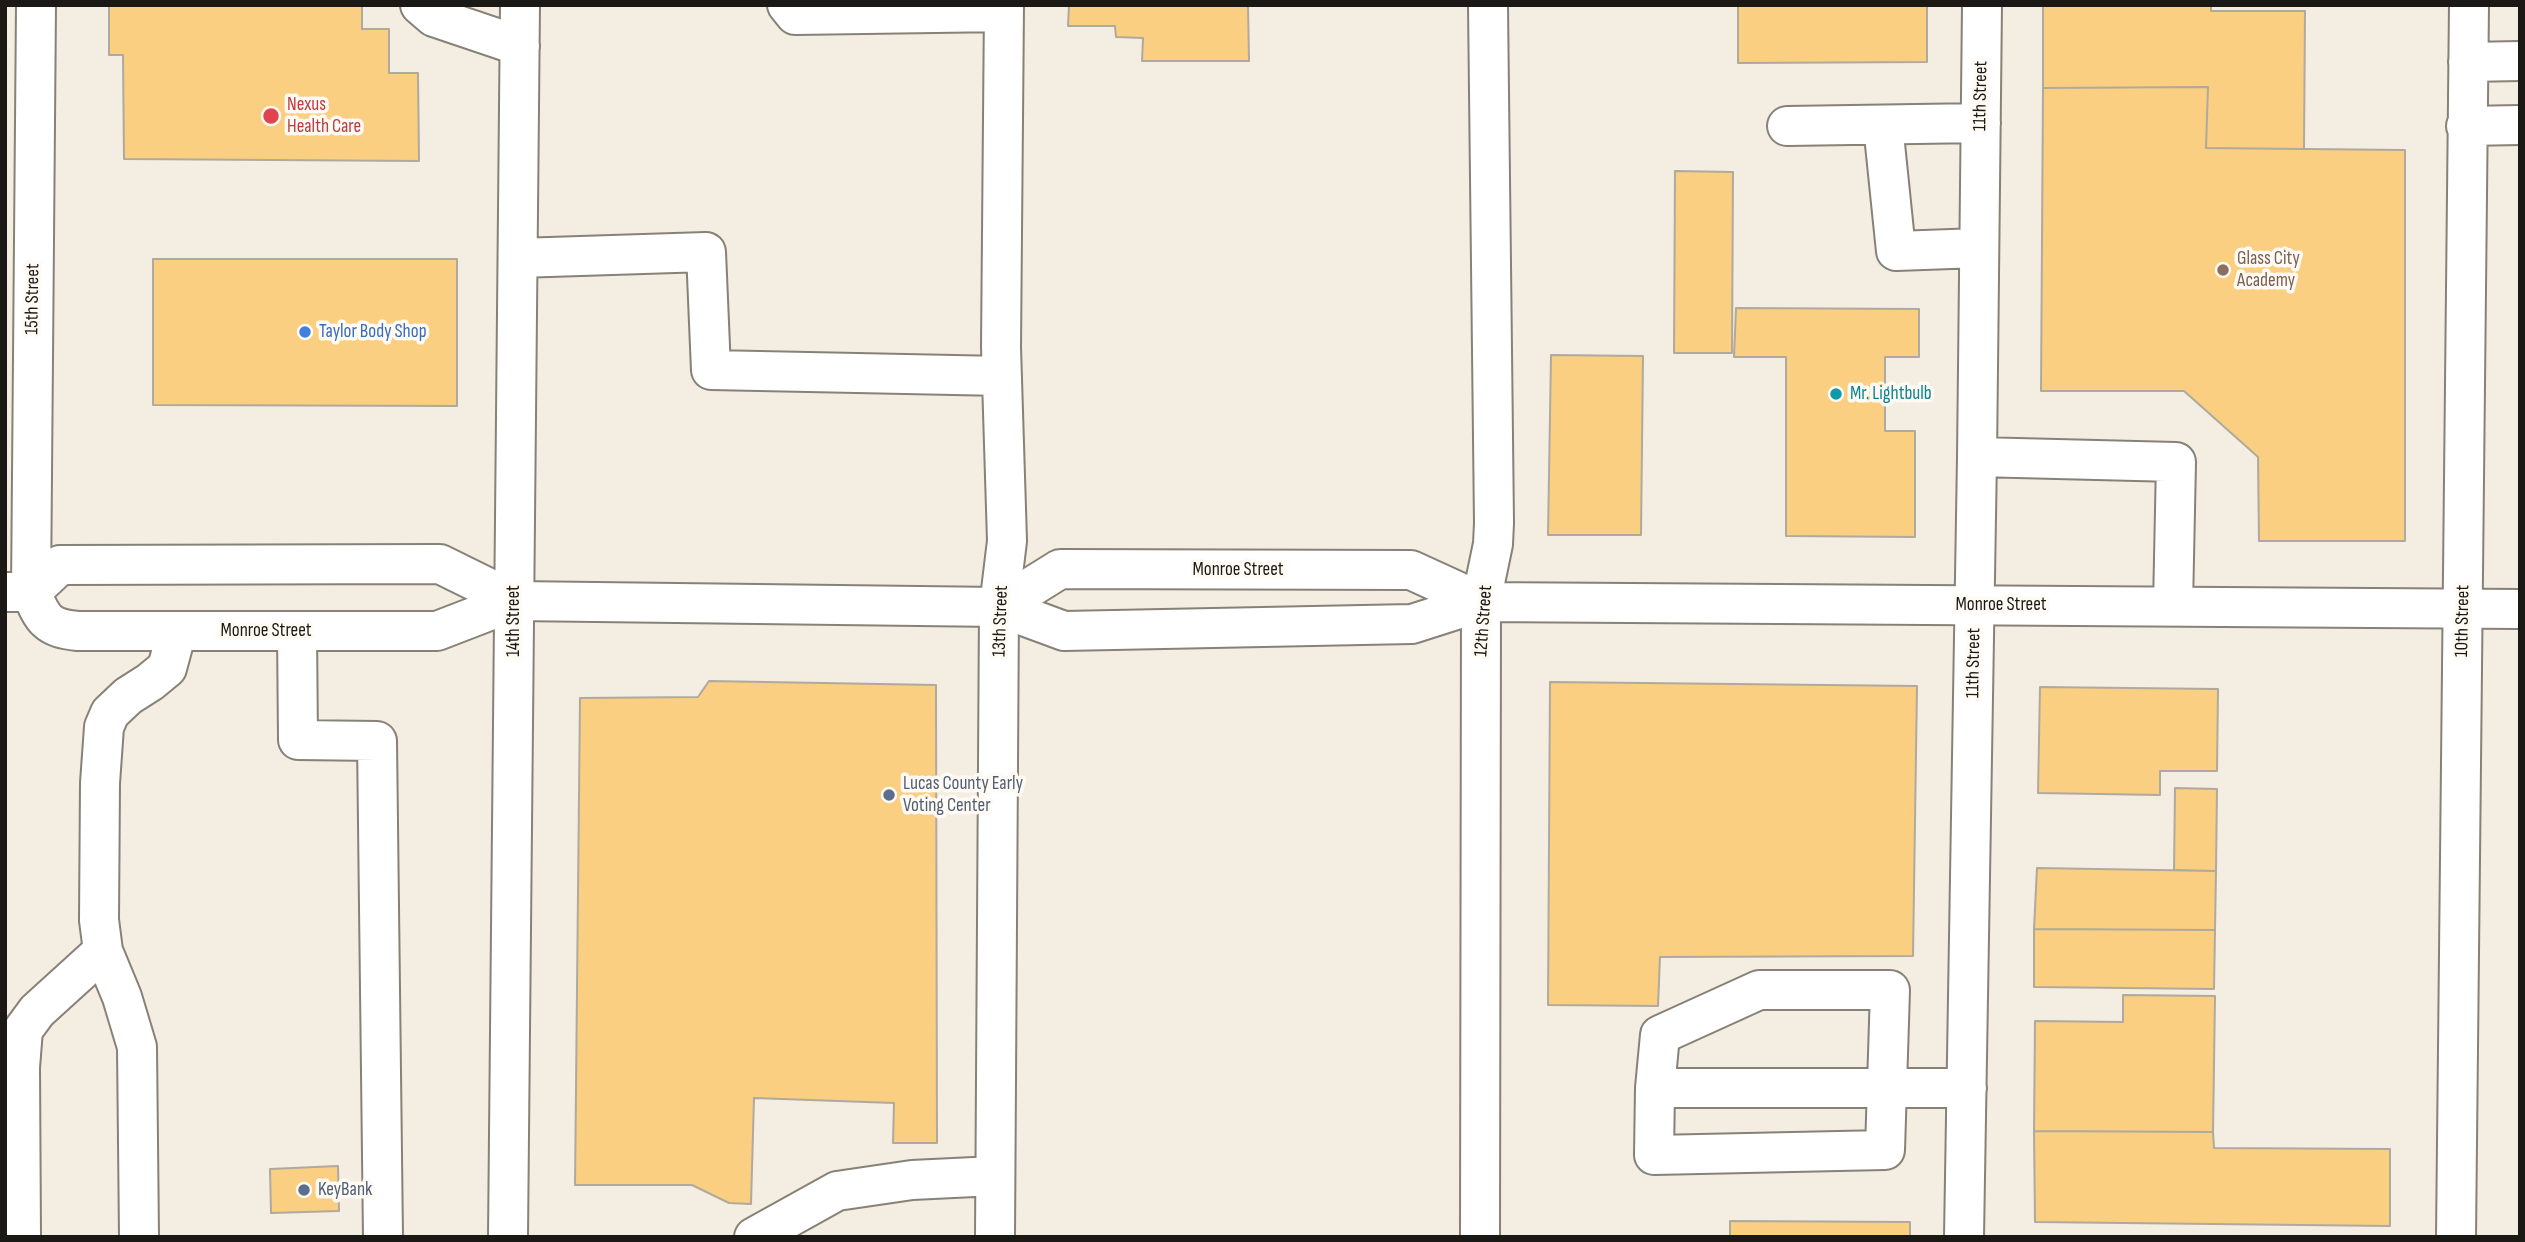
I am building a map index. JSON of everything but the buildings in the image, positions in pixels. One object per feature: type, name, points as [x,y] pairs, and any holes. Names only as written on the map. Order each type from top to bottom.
[{"type":"street","name":"15th Street","points":[[18,592],[20,66],[36,5]]},
{"type":"street","points":[[420,5],[434,18],[520,46]]},
{"type":"street","name":"14th Street","points":[[508,1237],[520,5]]},
{"type":"street","points":[[787,5],[795,15],[1004,9]]},
{"type":"street","name":"12th Street","points":[[1480,1237],[1481,602],[1493,544],[1494,523],[1488,5]]},
{"type":"street","name":"11th Street","points":[[1965,1237],[1982,5]]},
{"type":"street","name":"10th Street","points":[[2456,1237],[2469,5]]},
{"type":"street","name":"13th Street","points":[[995,1237],[999,607],[1007,541],[1002,376],[1004,9]]},
{"type":"street","points":[[2468,62],[2520,61]]},
{"type":"street","points":[[1787,126],[1980,123]]},
{"type":"street","points":[[1883,125],[1896,251],[1979,248]]},
{"type":"street","points":[[2466,126],[2520,125]]},
{"type":"street","points":[[518,258],[706,252],[712,370],[1002,376]]},
{"type":"street","points":[[1977,457],[2176,462],[2173,606]]},
{"type":"street","name":"Monroe Street","points":[[514,601],[440,564],[60,565],[18,592],[49,623],[62,629],[177,631],[437,631],[514,601],[999,607],[1064,631],[1412,624],[1481,602],[2520,610]]},
{"type":"street","name":"Monroe Street","points":[[999,607],[1060,569],[1411,570],[1481,602]]},
{"type":"street","points":[[139,1237],[137,1046],[122,997],[103,951],[99,920],[98,853],[104,727],[110,713],[128,696],[167,668],[177,631]]},
{"type":"street","points":[[298,631],[298,740],[377,741],[383,1237]]},
{"type":"street","points":[[21,1237],[20,1067],[23,1030],[37,1011],[103,951]]},
{"type":"street","points":[[1759,990],[1890,990],[1885,1150],[1654,1155],[1655,1088],[1660,1035],[1759,990]]},
{"type":"street","points":[[1655,1088],[1967,1088]]},
{"type":"street","points":[[754,1237],[837,1191],[912,1180],[995,1176]]},
{"type":"place","name":"Nexus Health Care","points":[[271,116]]},
{"type":"place","name":"Glass City Academy","points":[[2223,270]]},
{"type":"place","name":"Taylor Body Shop","points":[[305,332]]},
{"type":"place","name":"Mr. Lightbulb","points":[[1836,394]]},
{"type":"place","name":"Lucas County Early Voting Center","points":[[889,795]]},
{"type":"place","name":"KeyBank","points":[[304,1190]]}]
